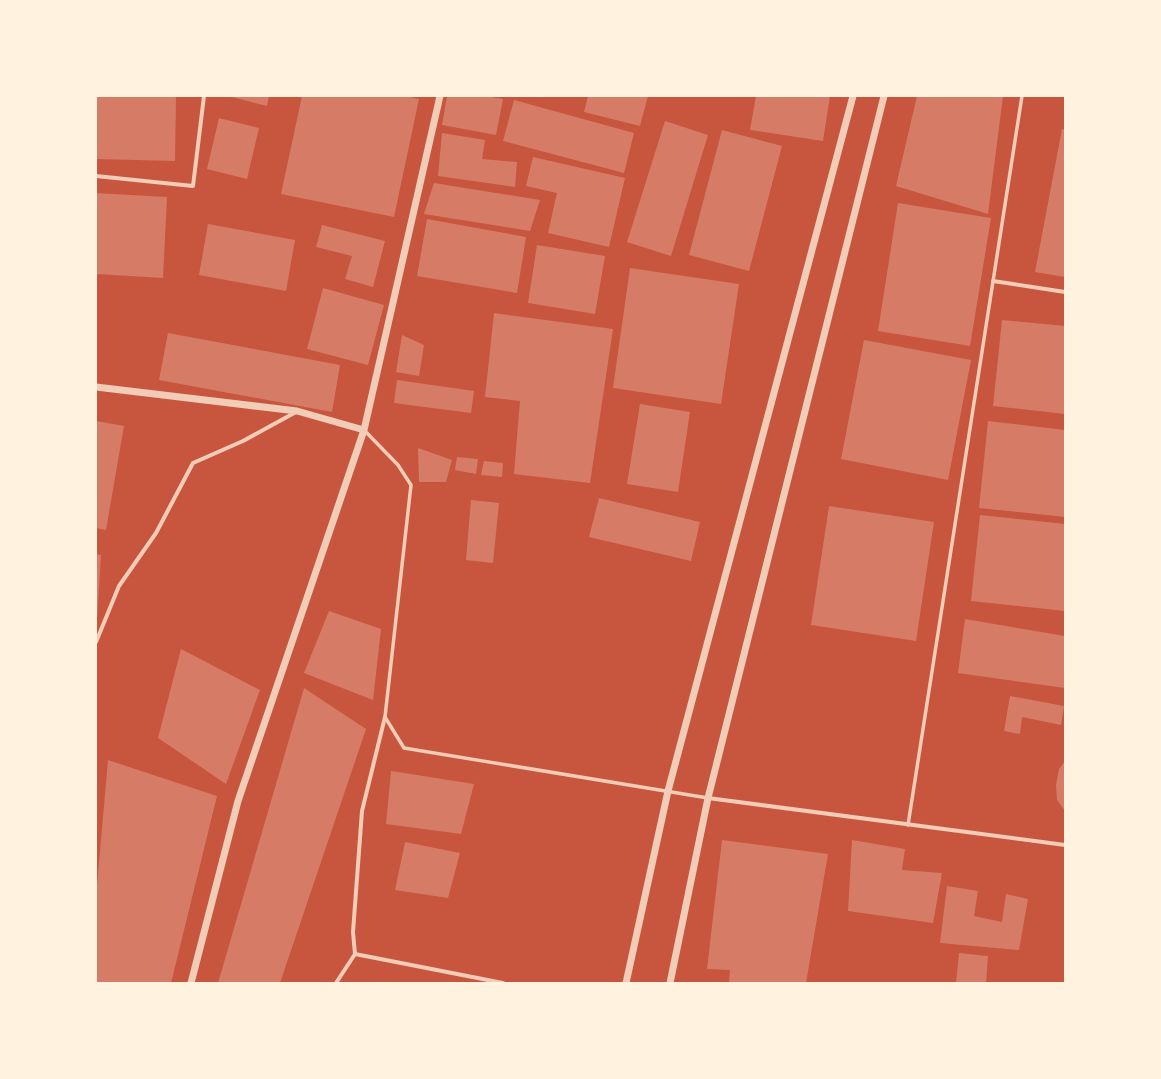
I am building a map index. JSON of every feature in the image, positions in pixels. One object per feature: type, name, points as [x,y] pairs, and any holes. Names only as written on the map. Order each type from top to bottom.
[{"type":"street","points":[[96,176],[193,186],[204,96]]},
{"type":"street","points":[[191,983],[238,801],[364,430],[440,96]]},
{"type":"street","points":[[626,983],[668,791],[853,96]]},
{"type":"street","points":[[670,983],[708,798],[884,96]]},
{"type":"street","points":[[908,825],[1022,96]]},
{"type":"street","points":[[993,281],[1065,292]]},
{"type":"street","points":[[96,387],[297,411],[364,430],[398,465],[411,485],[385,717],[362,810],[353,932],[355,954],[336,983]]},
{"type":"street","points":[[96,642],[119,586],[156,533],[193,463],[243,441],[297,411]]},
{"type":"street","points":[[385,717],[404,748],[708,798],[1065,845]]},
{"type":"street","points":[[355,954],[503,983]]},
{"type":"building","points":[[96,96],[176,96],[175,161],[96,159]]},
{"type":"building","points":[[228,96],[269,96],[267,106]]},
{"type":"building","points":[[302,96],[406,96],[419,99],[394,217],[281,194]]},
{"type":"building","points":[[447,96],[485,96],[503,99],[496,135],[442,125]]},
{"type":"building","points":[[588,96],[648,96],[640,126],[584,112]]},
{"type":"building","points":[[756,96],[830,96],[823,141],[750,130]]},
{"type":"building","points":[[917,96],[1003,96],[988,214],[896,186]]},
{"type":"building","points":[[514,100],[634,133],[624,173],[503,141]]},
{"type":"building","points":[[219,118],[259,128],[247,179],[207,169]]},
{"type":"building","points":[[665,121],[708,135],[671,256],[627,242]]},
{"type":"building","points":[[1062,129],[1065,130],[1065,277],[1035,272]]},
{"type":"building","points":[[722,130],[782,146],[749,271],[689,255]]},
{"type":"building","points":[[442,133],[485,140],[482,159],[517,162],[515,187],[438,176]]},
{"type":"building","points":[[533,157],[625,178],[609,247],[548,233],[557,193],[526,186]]},
{"type":"building","points":[[434,183],[540,200],[530,231],[424,214]]},
{"type":"building","points":[[96,193],[167,197],[163,278],[96,274]]},
{"type":"building","points":[[898,203],[991,218],[970,346],[878,331]]},
{"type":"building","points":[[427,219],[526,237],[517,293],[417,276]]},
{"type":"building","points":[[208,224],[295,240],[286,291],[199,275]]},
{"type":"building","points":[[322,225],[385,241],[373,287],[345,279],[352,256],[316,247]]},
{"type":"building","points":[[537,245],[605,256],[595,314],[528,303]]},
{"type":"building","points":[[630,268],[739,284],[721,404],[613,388]]},
{"type":"building","points":[[323,288],[384,305],[368,365],[307,349]]},
{"type":"building","points":[[494,313],[613,329],[590,483],[514,474],[520,401],[485,397]]},
{"type":"building","points":[[1002,320],[1065,326],[1065,414],[993,406]]},
{"type":"building","points":[[168,333],[340,365],[332,412],[159,380]]},
{"type":"building","points":[[402,335],[424,345],[419,376],[396,372]]},
{"type":"building","points":[[864,340],[971,360],[948,480],[841,459]]},
{"type":"building","points":[[397,380],[474,391],[471,413],[394,403]]},
{"type":"building","points":[[640,404],[690,412],[678,492],[627,484]]},
{"type":"building","points":[[96,421],[124,426],[106,530],[96,528]]},
{"type":"building","points":[[988,421],[1065,430],[1065,517],[979,508]]},
{"type":"building","points":[[418,448],[452,460],[446,482],[419,482]]},
{"type":"building","points":[[457,457],[478,459],[476,474],[455,470]]},
{"type":"building","points":[[484,461],[503,463],[502,477],[481,475]]},
{"type":"building","points":[[599,498],[700,522],[691,561],[589,537]]},
{"type":"building","points":[[471,500],[499,503],[493,563],[466,560]]},
{"type":"building","points":[[829,506],[934,522],[916,641],[811,625]]},
{"type":"building","points":[[980,515],[1065,524],[1065,611],[971,601]]},
{"type":"building","points":[[96,554],[101,555],[97,620],[96,620]]},
{"type":"building","points":[[329,611],[381,629],[373,700],[304,673]]},
{"type":"building","points":[[965,619],[1065,636],[1065,688],[958,673]]},
{"type":"building","points":[[181,649],[260,690],[226,784],[158,738]]},
{"type":"building","points":[[304,688],[366,729],[280,983],[218,983]]},
{"type":"building","points":[[1010,696],[1064,706],[1061,725],[1022,717],[1020,734],[1004,731]]},
{"type":"building","points":[[108,760],[217,796],[171,983],[96,983],[96,897]]},
{"type":"building","points":[[1065,761],[1065,811],[1057,800],[1056,785],[1059,769]]},
{"type":"building","points":[[391,771],[474,784],[461,834],[386,824]]},
{"type":"building","points":[[722,840],[828,854],[806,983],[729,983],[730,970],[707,969]]},
{"type":"building","points":[[852,840],[905,849],[902,870],[942,873],[933,923],[848,911]]},
{"type":"building","points":[[405,842],[460,853],[448,898],[395,890]]},
{"type":"building","points":[[947,886],[978,891],[974,916],[1002,922],[1006,894],[1028,899],[1019,950],[940,943]]},
{"type":"building","points":[[959,953],[988,956],[986,983],[956,983]]}]
